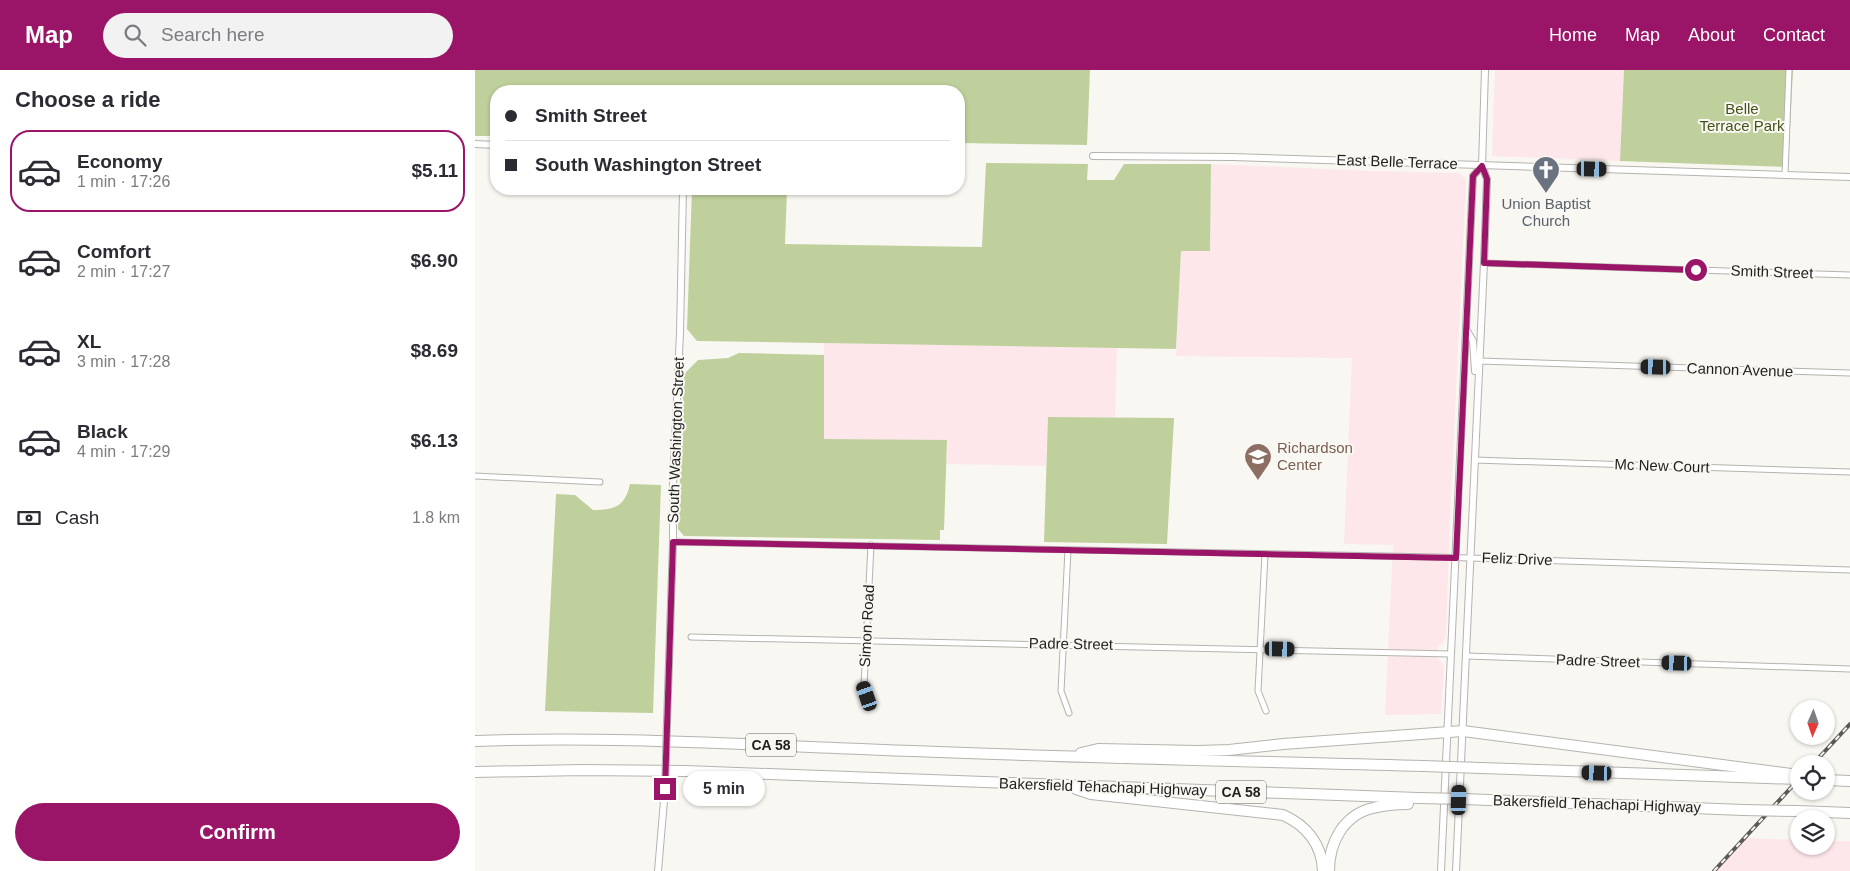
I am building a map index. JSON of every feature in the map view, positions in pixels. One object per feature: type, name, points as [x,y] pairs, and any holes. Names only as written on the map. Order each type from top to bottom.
[{"type":"highway","points":[[1067,756],[1097,749],[1229,750],[1283,744],[1463,731],[1790,773]]},
{"type":"highway","name":"Bakersfield Tehachapi Highway","points":[[475,741],[677,741],[1067,756],[1790,779]]},
{"type":"highway","name":"Bakersfield Tehachapi Highway","points":[[475,772],[685,771],[1419,801],[1482,800],[1850,813]]},
{"type":"highway","points":[[1835,780],[1850,781]]},
{"type":"highway","points":[[1063,785],[1091,794],[1283,815],[1299,824],[1314,840],[1321,858],[1323,871]]},
{"type":"highway","points":[[1329,871],[1333,843],[1344,825],[1352,818],[1370,808],[1419,801]]},
{"type":"street","points":[[1456,871],[1484,263],[1487,179],[1482,166],[1485,70]]},
{"type":"street","points":[[1785,175],[1789,70]]},
{"type":"street","points":[[475,144],[490,145]]},
{"type":"street","name":"East Belle Terrace","points":[[1093,156],[1232,157],[1850,177]]},
{"type":"street","points":[[1441,871],[1473,176],[1482,166]]},
{"type":"street","name":"South Washington Street","points":[[658,871],[665,789],[683,195]]},
{"type":"street","name":"Smith Street","points":[[1484,263],[1850,274]]},
{"type":"street","points":[[1466,330],[1473,341],[1478,398]]},
{"type":"street","name":"Cannon Avenue","points":[[1479,361],[1850,373]]},
{"type":"street","name":"Mc New Court","points":[[1475,460],[1850,472]]},
{"type":"street","points":[[475,476],[600,482]]},
{"type":"street","name":"Feliz Drive","points":[[673,542],[1470,558],[1850,570]]},
{"type":"street","name":"Simon Road","points":[[871,545],[864,686],[871,706]]},
{"type":"street","points":[[1068,550],[1061,691],[1069,713]]},
{"type":"street","points":[[1265,554],[1258,691],[1266,711]]},
{"type":"street","name":"Padre Street","points":[[691,637],[1260,648],[1451,654]]},
{"type":"street","name":"Padre Street","points":[[1466,656],[1850,668]]},
{"type":"shaded area","points":[[1495,70],[1624,70],[1620,161],[1492,156]]},
{"type":"shaded area","points":[[1211,164],[1459,173],[1466,180],[1446,637],[1443,643],[1438,646],[1437,658],[1444,667],[1441,714],[1385,715],[1393,545],[1344,544],[1352,358],[1176,356],[1181,251],[1210,251]]},
{"type":"shaded area","points":[[824,343],[1117,347],[1115,417],[1048,417],[1046,466],[946,464],[947,441],[823,439]]},
{"type":"shaded area","points":[[1744,838],[1790,840],[1790,855],[1835,855],[1835,841],[1850,841],[1850,871],[1716,871]]},
{"type":"green space","points":[[475,70],[1090,70],[1087,145],[965,143],[965,85],[490,85],[490,136],[475,136]]},
{"type":"green space","name":"Belle Terrace Park","points":[[1624,70],[1793,70],[1788,167],[1620,161]]},
{"type":"green space","points":[[986,163],[1088,164],[1087,180],[1114,180],[1124,164],[1211,164],[1210,251],[1181,251],[1176,349],[697,341],[687,329],[692,195],[787,195],[785,244],[982,247]]},
{"type":"green space","points":[[739,353],[824,355],[824,439],[947,440],[944,530],[940,530],[940,540],[684,536],[678,529],[684,374],[698,360],[728,358]]},
{"type":"green space","points":[[1048,417],[1174,418],[1167,544],[1044,542]]},
{"type":"green space","points":[[630,484],[661,485],[653,713],[545,711],[556,494],[575,495],[593,510],[607,509],[613,508],[622,502]]},
{"type":"railway","points":[[1821,755],[1850,724]]},
{"type":"railway","points":[[1714,871],[1790,789]]},
{"type":"place","name":"Union Baptist Church","points":[[1546,194]]},
{"type":"place","name":"Richardson Center","points":[[1258,481]]},
{"type":"route","points":[[665,789],[673,542],[1456,558],[1473,176],[1482,166],[1487,179],[1484,263],[1696,270]]}]
